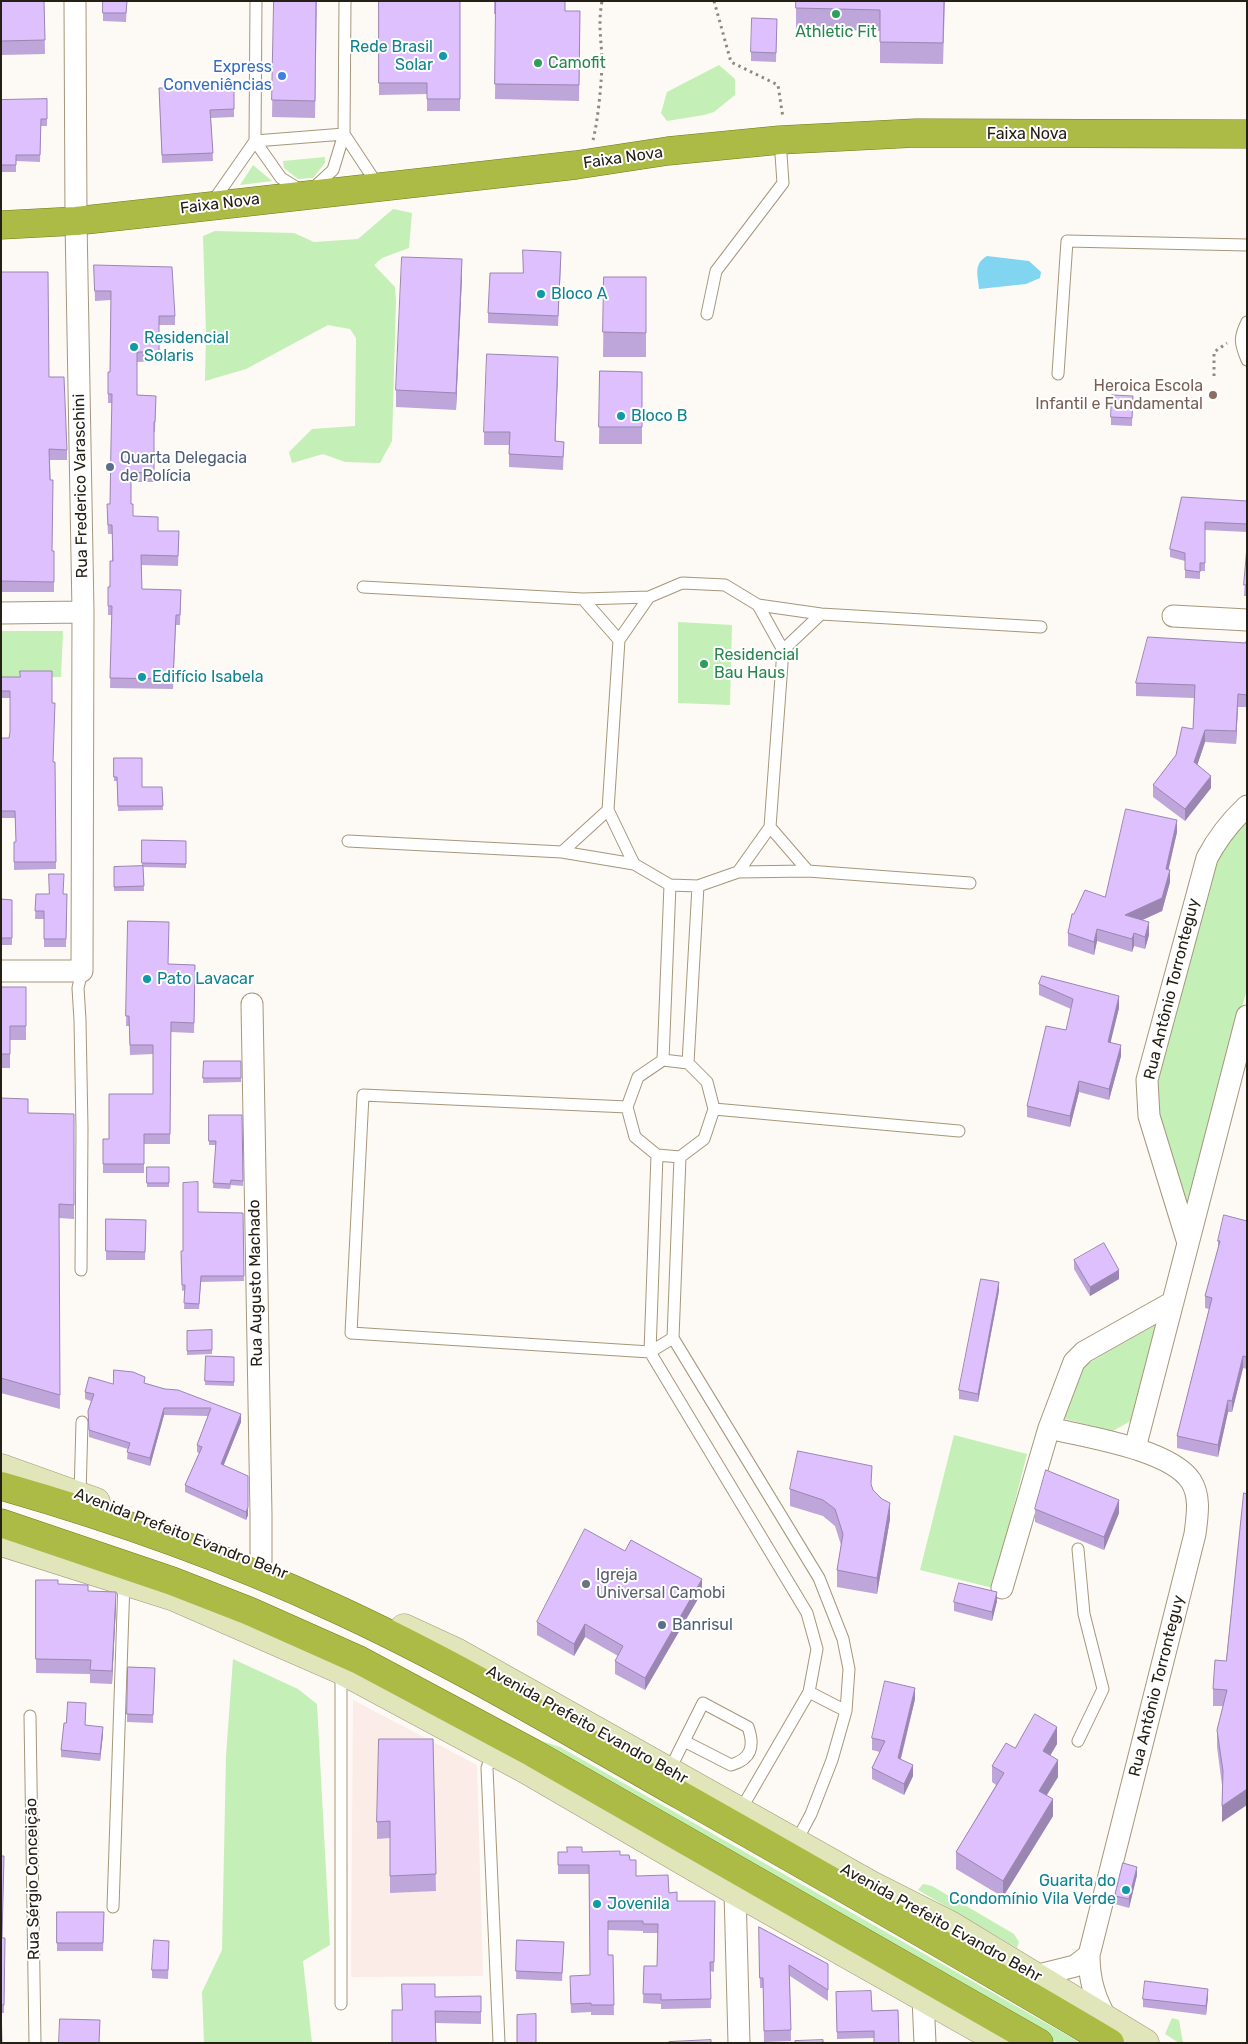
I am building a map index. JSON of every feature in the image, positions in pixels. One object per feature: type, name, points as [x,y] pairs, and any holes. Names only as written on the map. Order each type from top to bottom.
[{"type":"highway","name":"Faixa Nova","points":[[1,225],[76,221],[576,165],[668,151],[780,140],[916,133],[1247,134]]},
{"type":"highway","name":"Avenida Prefeito Evandro Behr","points":[[1,1486],[50,1500],[162,1538],[257,1574],[332,1607],[419,1650],[564,1728],[673,1782],[941,1942],[1109,2032]]},
{"type":"highway","points":[[54,1487],[162,1538]]},
{"type":"highway","points":[[1,1523],[172,1581],[249,1611],[349,1668],[533,1753],[1039,2043]]},
{"type":"highway","points":[[349,1668],[379,1650],[419,1650]]},
{"type":"highway","points":[[673,1782],[796,1842]]},
{"type":"main road","name":"Avenida Prefeito Evandro Behr","points":[[1,1468],[261,1561],[456,1652],[673,1782],[740,1811],[871,1884],[950,1925],[1035,1976],[1109,2032],[1145,2043]]},
{"type":"main road","points":[[1,1542],[174,1597],[349,1668],[735,1891],[1004,2043]]},
{"type":"street","name":"Rua Frederico Varaschini","points":[[75,1],[76,221],[83,612],[82,970]]},
{"type":"street","points":[[1,613],[83,612]]},
{"type":"street","points":[[1173,616],[1247,620]]},
{"type":"street","name":"Rua Antônio Torronteguy","points":[[1188,1243],[1149,1116],[1147,1080],[1207,858],[1229,822],[1247,806]]},
{"type":"street","points":[[1,971],[82,970]]},
{"type":"street","name":"Rua Augusto Machado","points":[[252,1004],[262,1515],[261,1561]]},
{"type":"street","points":[[1134,1448],[1247,1016]]},
{"type":"street","points":[[1002,1588],[1049,1428],[1074,1362],[1084,1352],[1173,1302]]},
{"type":"street","name":"Rua Antônio Torronteguy","points":[[1049,1428],[1134,1448],[1173,1465],[1191,1482],[1197,1494],[1198,1513],[1195,1534],[1089,1955],[1091,1984],[1109,2032]]},
{"type":"street","points":[[735,1891],[739,2043]]},
{"type":"street","points":[[1035,1976],[1075,1966],[1089,1955]]},
{"type":"street","points":[[923,1998],[925,2043]]},
{"type":"lane","points":[[210,206],[254,141],[256,1]]},
{"type":"lane","points":[[254,141],[281,178],[306,194],[333,170],[344,134],[345,1]]},
{"type":"lane","points":[[254,141],[344,134]]},
{"type":"lane","points":[[344,134],[379,187]]},
{"type":"lane","points":[[707,314],[716,270],[782,183],[780,140]]},
{"type":"lane","points":[[1058,374],[1067,241],[1247,245]]},
{"type":"lane","points":[[1247,322],[1241,334],[1241,345],[1247,360]]},
{"type":"lane","points":[[363,587],[583,599],[649,597],[682,583],[725,585],[758,605],[821,614],[1041,627]]},
{"type":"lane","points":[[634,864],[608,810],[619,640],[649,597]]},
{"type":"lane","points":[[583,599],[619,640]]},
{"type":"lane","points":[[738,872],[770,827],[783,650],[758,605]]},
{"type":"lane","points":[[783,650],[821,614]]},
{"type":"lane","points":[[562,852],[608,810]]},
{"type":"lane","points":[[770,827],[808,871]]},
{"type":"lane","points":[[348,841],[562,852],[634,864],[670,885],[698,886],[738,872],[808,871],[970,883]]},
{"type":"lane","points":[[663,1060],[670,885]]},
{"type":"lane","points":[[688,1063],[698,886]]},
{"type":"lane","points":[[82,970],[78,988],[82,1129],[82,1270]]},
{"type":"lane","points":[[663,1060],[688,1063],[707,1082],[714,1109],[704,1139],[680,1157],[657,1155],[635,1137],[628,1107],[638,1077],[663,1060]]},
{"type":"lane","points":[[628,1107],[363,1095],[351,1334],[650,1352],[673,1338]]},
{"type":"lane","points":[[714,1109],[959,1132]]},
{"type":"lane","points":[[657,1155],[650,1352],[807,1612],[817,1649],[809,1692],[740,1811]]},
{"type":"lane","points":[[680,1157],[673,1338],[819,1578],[843,1639],[849,1668],[846,1711],[825,1778],[811,1814],[796,1842]]},
{"type":"lane","points":[[80,1496],[82,1422]]},
{"type":"lane","points":[[1078,1548],[1084,1614],[1102,1689],[1078,1741]]},
{"type":"lane","points":[[113,1907],[124,1581]]},
{"type":"lane","points":[[341,2004],[349,1668]]},
{"type":"lane","points":[[809,1692],[846,1711]]},
{"type":"lane","points":[[673,1782],[684,1741],[703,1703],[748,1728],[752,1739],[750,1752],[742,1762],[731,1765],[684,1741]]},
{"type":"lane","name":"Rua Sérgio Conceição","points":[[30,1716],[35,2043]]},
{"type":"lane","points":[[493,1751],[487,1768],[499,2043]]},
{"type":"path","points":[[576,165],[591,147],[596,128],[602,60],[599,20],[602,1]]},
{"type":"path","points":[[714,1],[731,62],[778,85],[783,117],[780,140]]},
{"type":"path","points":[[1214,376],[1214,352],[1241,334]]},
{"type":"shaded area","points":[[353,1700],[477,1765],[483,1976],[351,1977]]},
{"type":"green space","points":[[719,65],[735,79],[735,95],[714,112],[667,121],[661,113],[667,92]]},
{"type":"green space","points":[[325,157],[325,163],[313,178],[298,179],[284,168],[283,161]]},
{"type":"green space","points":[[253,165],[272,181],[240,185]]},
{"type":"green space","points":[[393,209],[412,213],[409,248],[382,258],[374,265],[395,287],[392,441],[380,463],[345,462],[323,454],[292,463],[289,452],[312,429],[355,426],[356,338],[350,329],[328,325],[246,369],[205,381],[206,334],[203,236],[215,231],[294,233],[314,242],[358,239]]},
{"type":"green space","name":"Residencial Bau Haus","points":[[678,622],[732,625],[730,705],[678,703]]},
{"type":"green space","points":[[1,631],[63,631],[61,677],[1,678]]},
{"type":"green space","points":[[1247,816],[1247,989],[1188,1214],[1164,1138],[1156,1094],[1159,1071],[1211,867]]},
{"type":"green space","points":[[1159,1323],[1134,1419],[1113,1431],[1061,1418],[1085,1365]]},
{"type":"green space","points":[[954,1435],[1027,1454],[993,1588],[920,1570]]},
{"type":"green space","points":[[233,1659],[298,1689],[317,1704],[330,1945],[303,1961],[312,2043],[204,2043],[202,1992],[222,1950],[226,1756]]},
{"type":"green space","points":[[514,1732],[560,1747],[1081,2043],[1058,2043]]},
{"type":"green space","points":[[923,1884],[932,1886],[1014,1934],[1019,1942],[1017,1948],[918,1890]]},
{"type":"green space","points":[[1172,2018],[1179,2020],[1183,2043],[1179,2043],[1165,2034]]},
{"type":"water","points":[[987,256],[1029,261],[1041,272],[1040,278],[1026,284],[979,289],[978,266]]},
{"type":"building","points":[[1,1],[44,1],[45,40],[1,41]]},
{"type":"building","points":[[103,1],[127,1],[126,13],[103,13]]},
{"type":"building","points":[[274,1],[316,1],[315,101],[272,100]]},
{"type":"building","points":[[379,1],[460,1],[460,99],[427,99],[427,83],[379,83]]},
{"type":"building","name":"Camofit","points":[[496,1],[565,1],[565,11],[580,11],[579,85],[495,84]]},
{"type":"building","points":[[796,1],[944,1],[943,43],[880,42],[880,10],[796,8]]},
{"type":"building","points":[[752,18],[777,19],[776,53],[751,52]]},
{"type":"building","points":[[218,84],[234,84],[234,109],[210,110],[213,153],[162,155],[159,88],[218,87]]},
{"type":"building","points":[[47,99],[47,119],[41,119],[40,155],[16,155],[16,165],[1,165],[1,100]]},
{"type":"building","points":[[523,250],[561,252],[558,316],[488,313],[490,273],[523,273]]},
{"type":"building","points":[[402,257],[462,259],[456,393],[396,390]]},
{"type":"building","points":[[94,265],[172,267],[175,316],[159,316],[159,352],[137,352],[137,395],[156,396],[154,472],[131,473],[131,504],[133,504],[133,516],[158,517],[158,531],[179,531],[178,556],[141,555],[142,589],[181,590],[180,615],[176,615],[173,679],[110,678],[112,606],[108,606],[108,587],[110,587],[110,561],[113,561],[112,525],[108,525],[107,504],[110,504],[112,394],[108,394],[108,372],[110,372],[111,291],[95,291]]},
{"type":"building","points":[[1,272],[48,272],[49,377],[64,377],[67,450],[49,449],[50,480],[53,480],[52,551],[54,551],[54,582],[1,581]]},
{"type":"building","points":[[604,277],[646,277],[646,333],[603,332]]},
{"type":"building","points":[[487,354],[558,357],[555,441],[564,442],[563,457],[509,454],[510,432],[484,432]]},
{"type":"building","name":"Bloco B","points":[[600,371],[642,372],[642,427],[599,427]]},
{"type":"building","points":[[1112,395],[1133,396],[1132,418],[1111,417]]},
{"type":"building","points":[[1182,497],[1247,501],[1247,524],[1205,522],[1205,563],[1200,563],[1200,572],[1185,570],[1185,553],[1170,549]]},
{"type":"building","points":[[1247,547],[1247,585],[1244,585]]},
{"type":"building","points":[[1148,637],[1246,643],[1247,641],[1247,695],[1238,694],[1236,731],[1205,730],[1194,762],[1211,776],[1185,809],[1153,785],[1176,755],[1182,727],[1193,729],[1195,685],[1136,683]]},
{"type":"building","points":[[20,671],[52,671],[52,703],[55,703],[53,762],[55,762],[56,862],[14,862],[14,842],[16,842],[15,811],[1,811],[1,738],[9,738],[10,691],[1,691],[1,677],[20,677]]},
{"type":"building","points":[[114,758],[142,758],[142,787],[162,787],[163,806],[118,806],[117,777],[114,777]]},
{"type":"building","points":[[1126,809],[1177,820],[1166,869],[1170,870],[1162,898],[1125,915],[1149,922],[1145,937],[1134,933],[1132,939],[1097,929],[1094,942],[1068,933],[1072,914],[1074,914],[1085,890],[1105,897]]},
{"type":"building","points":[[142,840],[186,841],[186,864],[142,863]]},
{"type":"building","points":[[143,866],[144,886],[114,887],[114,867]]},
{"type":"building","points":[[49,874],[64,874],[63,894],[67,894],[66,939],[44,939],[44,911],[35,911],[36,894],[49,894]]},
{"type":"building","points":[[1,899],[12,900],[12,938],[1,938]]},
{"type":"building","points":[[128,921],[169,922],[168,964],[195,965],[194,1023],[171,1022],[170,1134],[144,1134],[144,1164],[103,1164],[103,1139],[109,1139],[109,1094],[153,1094],[153,1045],[130,1045],[129,1016],[126,1016]]},
{"type":"building","points":[[1042,976],[1119,996],[1108,1042],[1121,1045],[1109,1089],[1079,1081],[1070,1116],[1027,1106],[1046,1026],[1066,1030],[1073,999],[1039,984]]},
{"type":"building","points":[[1,987],[26,987],[26,1026],[10,1026],[10,1054],[1,1054]]},
{"type":"building","points":[[204,1061],[241,1061],[241,1078],[203,1078]]},
{"type":"building","points":[[1,1098],[28,1099],[28,1113],[74,1114],[74,1205],[59,1204],[60,1395],[1,1378]]},
{"type":"building","points":[[209,1115],[242,1115],[243,1181],[231,1180],[230,1184],[213,1183],[216,1141],[209,1141]]},
{"type":"building","points":[[147,1167],[169,1167],[169,1183],[147,1183]]},
{"type":"building","points":[[198,1182],[198,1212],[243,1213],[244,1276],[201,1276],[199,1304],[184,1303],[185,1285],[182,1285],[181,1251],[183,1251],[183,1183]]},
{"type":"building","points":[[1224,1215],[1247,1221],[1247,1357],[1243,1356],[1232,1401],[1228,1400],[1218,1445],[1177,1436],[1212,1298],[1205,1296],[1220,1241],[1218,1241]]},
{"type":"building","points":[[106,1219],[146,1220],[145,1252],[106,1251]]},
{"type":"building","points":[[1104,1243],[1119,1270],[1090,1287],[1074,1260]]},
{"type":"building","points":[[981,1279],[999,1282],[978,1394],[959,1390]]},
{"type":"building","points":[[212,1330],[212,1350],[187,1351],[187,1331]]},
{"type":"building","points":[[206,1356],[234,1357],[234,1382],[205,1381]]},
{"type":"building","points":[[114,1370],[133,1372],[145,1377],[144,1383],[165,1389],[178,1390],[241,1414],[221,1464],[248,1476],[248,1507],[246,1512],[185,1485],[202,1447],[197,1445],[211,1408],[164,1408],[150,1458],[127,1452],[130,1443],[89,1430],[88,1411],[94,1394],[85,1392],[89,1377],[113,1384]]},
{"type":"building","points":[[798,1451],[872,1466],[871,1484],[873,1490],[882,1499],[890,1503],[877,1578],[837,1570],[843,1534],[835,1509],[823,1500],[790,1489]]},
{"type":"building","points":[[1046,1470],[1119,1500],[1104,1537],[1035,1509]]},
{"type":"building","points":[[1244,1493],[1247,1494],[1247,1789],[1222,1806],[1223,1771],[1217,1730],[1227,1690],[1213,1689],[1215,1660],[1226,1661]]},
{"type":"building","points":[[585,1529],[625,1551],[631,1540],[702,1579],[645,1678],[615,1661],[623,1646],[585,1624],[574,1644],[537,1622]]},
{"type":"building","points":[[36,1580],[58,1580],[58,1584],[88,1585],[88,1591],[116,1592],[112,1671],[90,1670],[91,1660],[36,1659]]},
{"type":"building","points":[[959,1583],[997,1592],[992,1612],[954,1602]]},
{"type":"building","points":[[128,1667],[155,1668],[153,1715],[127,1714]]},
{"type":"building","points":[[885,1681],[915,1688],[898,1758],[913,1765],[904,1784],[872,1768],[885,1741],[872,1738]]},
{"type":"building","points":[[68,1702],[86,1703],[85,1725],[103,1727],[100,1754],[61,1750]]},
{"type":"building","points":[[1035,1714],[1057,1727],[1043,1751],[1058,1760],[1039,1791],[1053,1799],[1003,1881],[956,1852],[1004,1773],[992,1766],[1006,1743],[1015,1748]]},
{"type":"building","points":[[379,1739],[433,1739],[436,1874],[390,1876],[390,1821],[377,1822]]},
{"type":"building","points":[[567,1847],[582,1847],[582,1852],[620,1851],[620,1855],[629,1855],[630,1860],[636,1860],[636,1876],[668,1875],[669,1893],[677,1892],[677,1901],[715,1901],[714,1962],[710,1962],[711,1999],[661,2000],[661,1994],[643,1994],[644,1966],[657,1966],[658,1924],[643,1924],[643,1921],[608,1921],[608,1955],[613,1955],[614,2005],[571,2004],[570,1976],[590,1975],[589,1865],[558,1865],[558,1852],[567,1852]]},
{"type":"building","points":[[1,1856],[4,1856],[2,1938],[5,1938],[4,2005],[1,2005]]},
{"type":"building","name":"Guarita do Condomínio Vila Verde","points":[[1123,1863],[1137,1867],[1129,1899],[1115,1896]]},
{"type":"building","points":[[57,1912],[104,1912],[103,1943],[57,1943]]},
{"type":"building","points":[[759,1927],[828,1964],[828,1990],[789,1965],[791,2030],[764,2031],[763,1978],[760,1978]]},
{"type":"building","points":[[154,1940],[169,1941],[168,1970],[152,1970]]},
{"type":"building","points":[[517,1940],[564,1942],[562,1973],[516,1971]]},
{"type":"building","points":[[1145,1981],[1208,1989],[1206,2006],[1143,1999]]},
{"type":"building","points":[[402,1984],[435,1984],[435,1997],[481,1996],[481,2012],[435,2011],[436,2043],[392,2043],[392,2010],[402,2010]]},
{"type":"building","points":[[871,1991],[872,2011],[898,2010],[899,2043],[874,2043],[874,2031],[837,2032],[836,1992]]},
{"type":"building","points":[[1,2005],[2,2043],[1,2043]]},
{"type":"building","points":[[536,2014],[536,2043],[517,2043],[517,2015]]},
{"type":"building","points":[[60,2019],[100,2020],[99,2043],[59,2043]]},
{"type":"building","points":[[711,2040],[711,2043],[669,2043],[669,2042]]},
{"type":"building","points":[[823,2040],[823,2043],[795,2043],[795,2041]]},
{"type":"place","name":"Athletic Fit","points":[[836,14]]},
{"type":"place","name":"Rede Brasil Solar","points":[[443,56]]},
{"type":"place","name":"Camofit","points":[[538,63]]},
{"type":"place","name":"Express Conveniências","points":[[282,76]]},
{"type":"place","name":"Bloco A","points":[[541,294]]},
{"type":"place","name":"Residencial Solaris","points":[[134,347]]},
{"type":"place","name":"Heroica Escola Infantil e Fundamental","points":[[1213,395]]},
{"type":"place","name":"Bloco B","points":[[621,416]]},
{"type":"place","name":"Quarta Delegacia de Polícia","points":[[110,467]]},
{"type":"place","name":"Residencial Bau Haus","points":[[704,664]]},
{"type":"place","name":"Edifício Isabela","points":[[142,677]]},
{"type":"place","name":"Pato Lavacar","points":[[147,979]]},
{"type":"place","name":"Igreja Universal Camobi","points":[[586,1584]]},
{"type":"place","name":"Banrisul","points":[[662,1625]]},
{"type":"place","name":"Guarita do Condomínio Vila Verde","points":[[1126,1890]]},
{"type":"place","name":"Jovenila","points":[[597,1904]]}]
